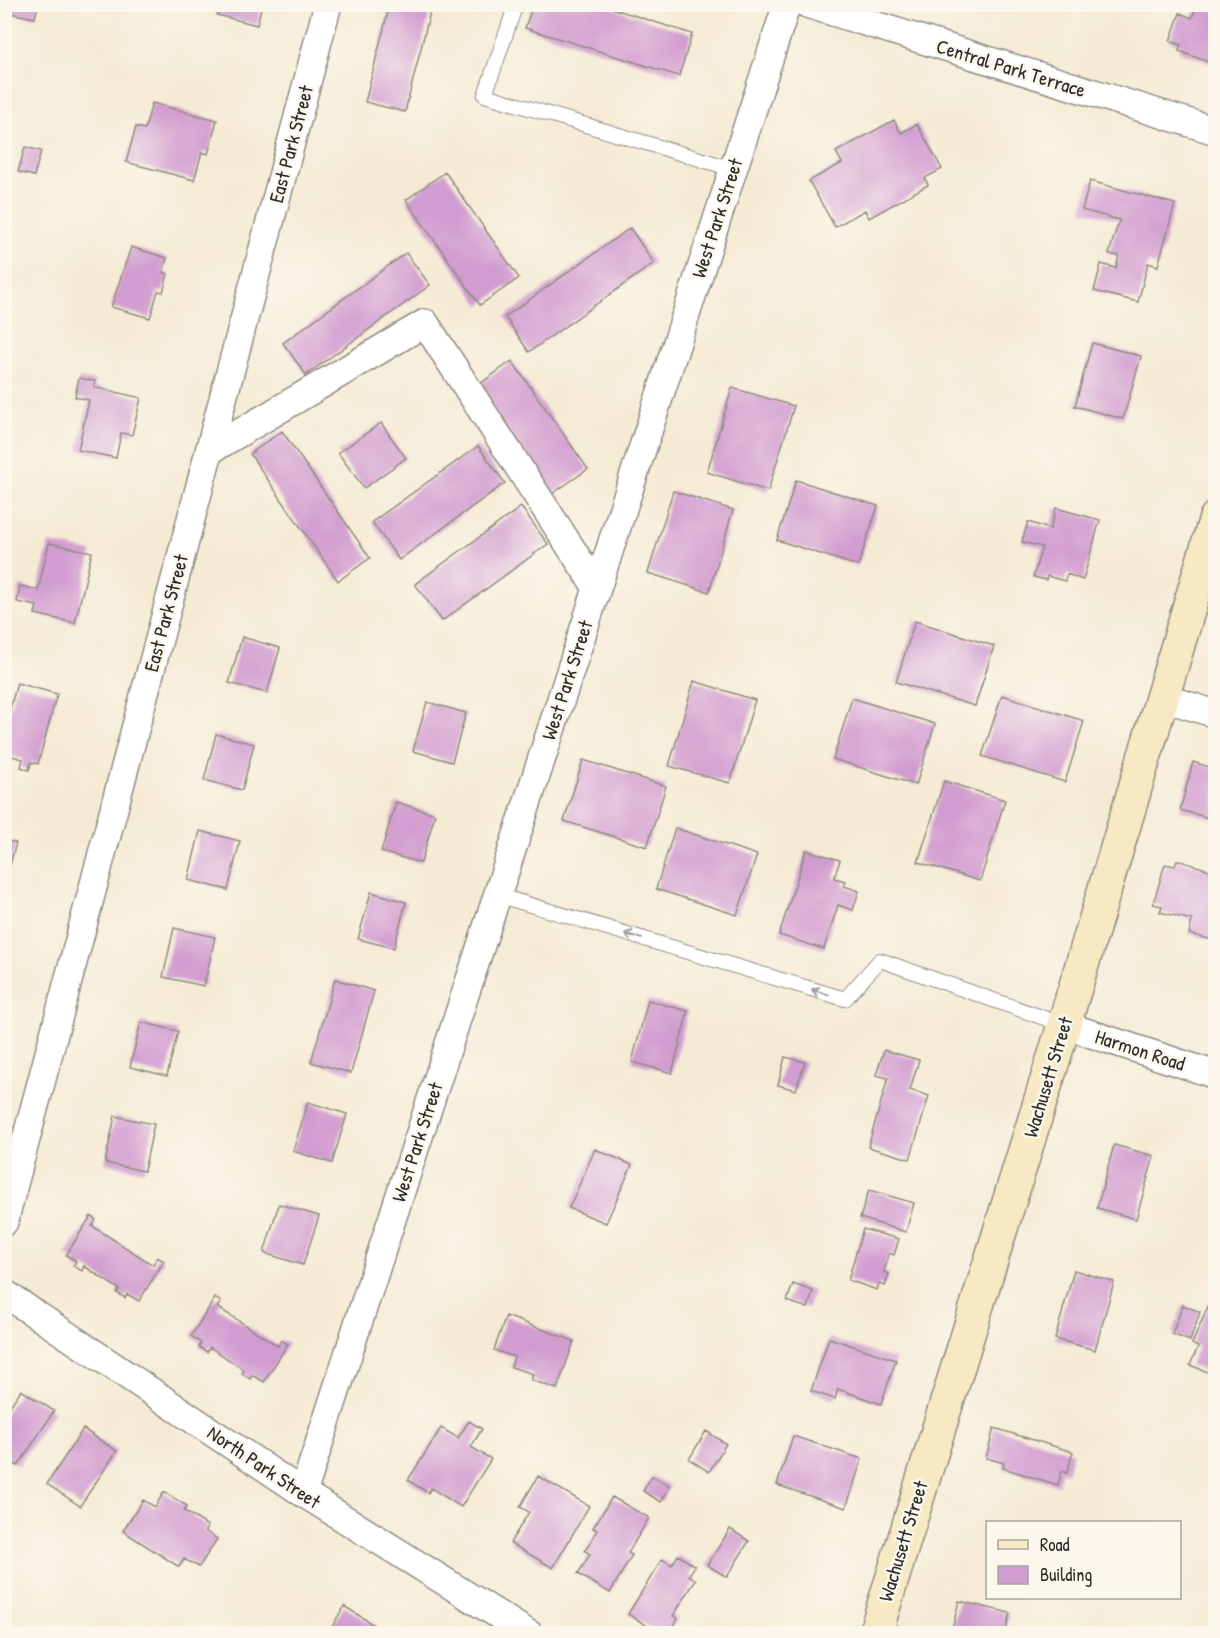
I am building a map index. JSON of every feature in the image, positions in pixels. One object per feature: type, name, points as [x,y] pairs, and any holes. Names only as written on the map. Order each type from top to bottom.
[{"type":"street","name":"East Park Street","points":[[4,1222],[328,4]]},
{"type":"street","name":"West Park Street","points":[[303,1493],[787,4]]},
{"type":"street","name":"Central Park Terrace","points":[[807,4],[1215,131]]},
{"type":"street","points":[[209,451],[425,323],[597,588]]},
{"type":"street","name":"Wachusett Street","points":[[875,1634],[1064,1025],[1215,518]]},
{"type":"street","points":[[1161,697],[1215,714]]},
{"type":"street","name":"Harmon Road","points":[[1064,1025],[1215,1076]]},
{"type":"street","name":"North Park Street","points":[[4,1293],[303,1493],[529,1634]]},
{"type":"lane","points":[[516,4],[485,95],[733,170]]},
{"type":"lane","points":[[497,895],[845,999],[880,960],[1064,1025]]},
{"type":"building","points":[[4,4],[38,4],[35,18],[4,12]]},
{"type":"building","points":[[220,4],[262,4],[257,25],[217,15]]},
{"type":"building","points":[[390,4],[432,4],[405,112],[365,102]]},
{"type":"building","points":[[533,4],[599,4],[692,34],[679,76],[525,28]]},
{"type":"building","points":[[1197,4],[1216,4],[1216,65],[1179,51],[1181,45],[1170,41],[1180,13],[1192,18]]},
{"type":"building","points":[[152,103],[217,120],[208,154],[202,152],[194,180],[126,162],[136,127],[145,129]]},
{"type":"building","points":[[894,120],[901,133],[917,124],[942,169],[925,178],[928,185],[869,218],[865,210],[835,227],[809,181],[842,163],[836,152]]},
{"type":"building","points":[[25,147],[41,151],[34,176],[18,172]]},
{"type":"building","points":[[445,172],[519,278],[480,305],[406,200]]},
{"type":"building","points":[[1090,181],[1175,204],[1158,266],[1148,263],[1138,302],[1094,291],[1101,264],[1116,268],[1119,256],[1109,254],[1119,220],[1082,210]]},
{"type":"building","points":[[630,228],[654,263],[529,352],[505,317]]},
{"type":"building","points":[[131,247],[167,258],[163,272],[168,274],[163,292],[158,291],[150,318],[111,307]]},
{"type":"building","points":[[406,253],[430,285],[306,375],[283,343]]},
{"type":"building","points":[[1092,343],[1141,356],[1123,419],[1075,406]]},
{"type":"building","points":[[512,361],[588,469],[549,496],[473,389]]},
{"type":"building","points":[[79,378],[95,381],[94,387],[141,398],[132,435],[121,433],[116,458],[78,450],[89,400],[75,397]]},
{"type":"building","points":[[732,388],[794,406],[768,491],[707,472]]},
{"type":"building","points":[[381,423],[406,458],[364,488],[338,453]]},
{"type":"building","points":[[282,431],[370,558],[338,581],[250,454]]},
{"type":"building","points":[[478,446],[505,483],[399,560],[372,522]]},
{"type":"building","points":[[796,480],[878,506],[858,566],[777,540]]},
{"type":"building","points":[[673,491],[733,510],[709,592],[648,573]]},
{"type":"building","points":[[521,507],[548,544],[442,621],[415,584]]},
{"type":"building","points":[[1056,508],[1100,520],[1083,580],[1067,574],[1065,581],[1047,576],[1046,580],[1033,577],[1042,547],[1022,542],[1028,522],[1050,529]]},
{"type":"building","points":[[49,543],[92,552],[75,623],[35,614],[37,606],[17,602],[20,586],[38,590]]},
{"type":"building","points":[[915,621],[994,646],[975,706],[896,682]]},
{"type":"building","points":[[242,637],[280,648],[267,693],[229,683]]},
{"type":"building","points":[[694,681],[755,700],[730,783],[669,766]]},
{"type":"building","points":[[17,683],[57,694],[38,764],[31,762],[29,770],[21,767],[23,759],[4,754],[4,731]]},
{"type":"building","points":[[1002,695],[1084,721],[1065,782],[982,756]]},
{"type":"building","points":[[852,698],[935,724],[916,785],[833,759]]},
{"type":"building","points":[[427,702],[466,713],[452,762],[413,751]]},
{"type":"building","points":[[216,734],[254,744],[242,790],[204,780]]},
{"type":"building","points":[[583,760],[666,786],[647,847],[564,821]]},
{"type":"building","points":[[1193,762],[1216,769],[1216,820],[1180,810]]},
{"type":"building","points":[[944,781],[1005,800],[980,881],[918,862]]},
{"type":"building","points":[[396,802],[435,814],[421,863],[381,852]]},
{"type":"building","points":[[675,828],[757,855],[737,915],[656,889]]},
{"type":"building","points":[[200,831],[240,841],[228,890],[188,880]]},
{"type":"building","points":[[5,840],[16,843],[5,883]]},
{"type":"building","points":[[806,850],[840,860],[834,878],[846,881],[844,886],[859,891],[853,910],[838,905],[824,949],[779,935]]},
{"type":"building","points":[[1177,860],[1216,872],[1216,941],[1189,934],[1192,920],[1160,912],[1162,906],[1153,904],[1165,864],[1175,866]]},
{"type":"building","points":[[371,892],[406,902],[394,948],[358,939]]},
{"type":"building","points":[[174,928],[215,937],[204,986],[163,977]]},
{"type":"building","points":[[335,979],[374,991],[351,1073],[311,1062]]},
{"type":"building","points":[[648,1000],[688,1011],[672,1073],[632,1062]]},
{"type":"building","points":[[141,1022],[178,1031],[167,1076],[130,1067]]},
{"type":"building","points":[[884,1050],[919,1060],[910,1090],[929,1096],[910,1159],[868,1147],[888,1078],[876,1075]]},
{"type":"building","points":[[785,1057],[805,1062],[796,1090],[778,1085]]},
{"type":"building","points":[[308,1102],[347,1114],[332,1163],[293,1151]]},
{"type":"building","points":[[115,1116],[154,1124],[144,1171],[105,1163]]},
{"type":"building","points":[[1114,1145],[1154,1156],[1136,1219],[1097,1208]]},
{"type":"building","points":[[595,1149],[632,1165],[606,1223],[569,1208]]},
{"type":"building","points":[[869,1190],[914,1203],[906,1232],[860,1218]]},
{"type":"building","points":[[279,1204],[319,1216],[303,1265],[264,1253]]},
{"type":"building","points":[[91,1216],[96,1220],[92,1226],[153,1265],[157,1257],[164,1261],[139,1301],[127,1294],[125,1298],[117,1293],[119,1289],[84,1266],[82,1271],[73,1266],[76,1261],[66,1255]]},
{"type":"building","points":[[863,1229],[899,1239],[894,1255],[889,1253],[884,1272],[889,1274],[885,1286],[879,1284],[877,1290],[848,1280]]},
{"type":"building","points":[[1074,1270],[1114,1282],[1095,1350],[1055,1339]]},
{"type":"building","points":[[793,1284],[813,1291],[808,1308],[787,1301]]},
{"type":"building","points":[[215,1298],[221,1302],[217,1307],[278,1346],[281,1340],[288,1344],[264,1382],[252,1375],[250,1379],[242,1374],[244,1370],[210,1347],[207,1352],[199,1347],[201,1343],[191,1336]]},
{"type":"building","points":[[1209,1304],[1216,1307],[1215,1375],[1190,1365],[1198,1347],[1192,1344]]},
{"type":"building","points":[[1183,1305],[1200,1312],[1190,1341],[1172,1334]]},
{"type":"building","points":[[506,1316],[574,1341],[557,1389],[531,1380],[533,1374],[511,1367],[514,1357],[494,1350]]},
{"type":"building","points":[[829,1338],[896,1360],[881,1404],[838,1389],[835,1399],[811,1391]]},
{"type":"building","points":[[21,1390],[54,1411],[18,1466],[4,1457],[4,1415]]},
{"type":"building","points":[[469,1421],[482,1429],[471,1447],[491,1459],[461,1507],[431,1488],[428,1493],[408,1480],[441,1428],[458,1438]]},
{"type":"building","points":[[994,1428],[1073,1452],[1067,1473],[1062,1471],[1058,1485],[1003,1468],[1004,1463],[986,1458]]},
{"type":"building","points":[[83,1429],[117,1451],[80,1506],[47,1484]]},
{"type":"building","points":[[706,1431],[726,1444],[709,1472],[689,1459]]},
{"type":"building","points":[[793,1436],[862,1459],[846,1508],[777,1485]]},
{"type":"building","points":[[538,1476],[589,1506],[553,1568],[510,1543],[529,1512],[520,1507]]},
{"type":"building","points":[[652,1476],[670,1486],[661,1502],[643,1491]]},
{"type":"building","points":[[164,1492],[187,1506],[184,1511],[208,1526],[205,1531],[217,1539],[199,1567],[184,1559],[179,1567],[123,1531],[143,1500],[155,1507]]},
{"type":"building","points":[[612,1497],[649,1518],[628,1553],[632,1555],[610,1593],[578,1574],[590,1554],[585,1551],[597,1530],[593,1528]]},
{"type":"building","points":[[730,1529],[749,1541],[727,1577],[707,1565]]},
{"type":"building","points":[[678,1555],[695,1566],[689,1575],[696,1580],[673,1616],[678,1618],[669,1634],[660,1634],[628,1614],[662,1559],[672,1565]]},
{"type":"building","points":[[959,1601],[1010,1613],[1005,1634],[951,1634]]},
{"type":"building","points":[[344,1606],[377,1627],[373,1634],[328,1634]]}]
